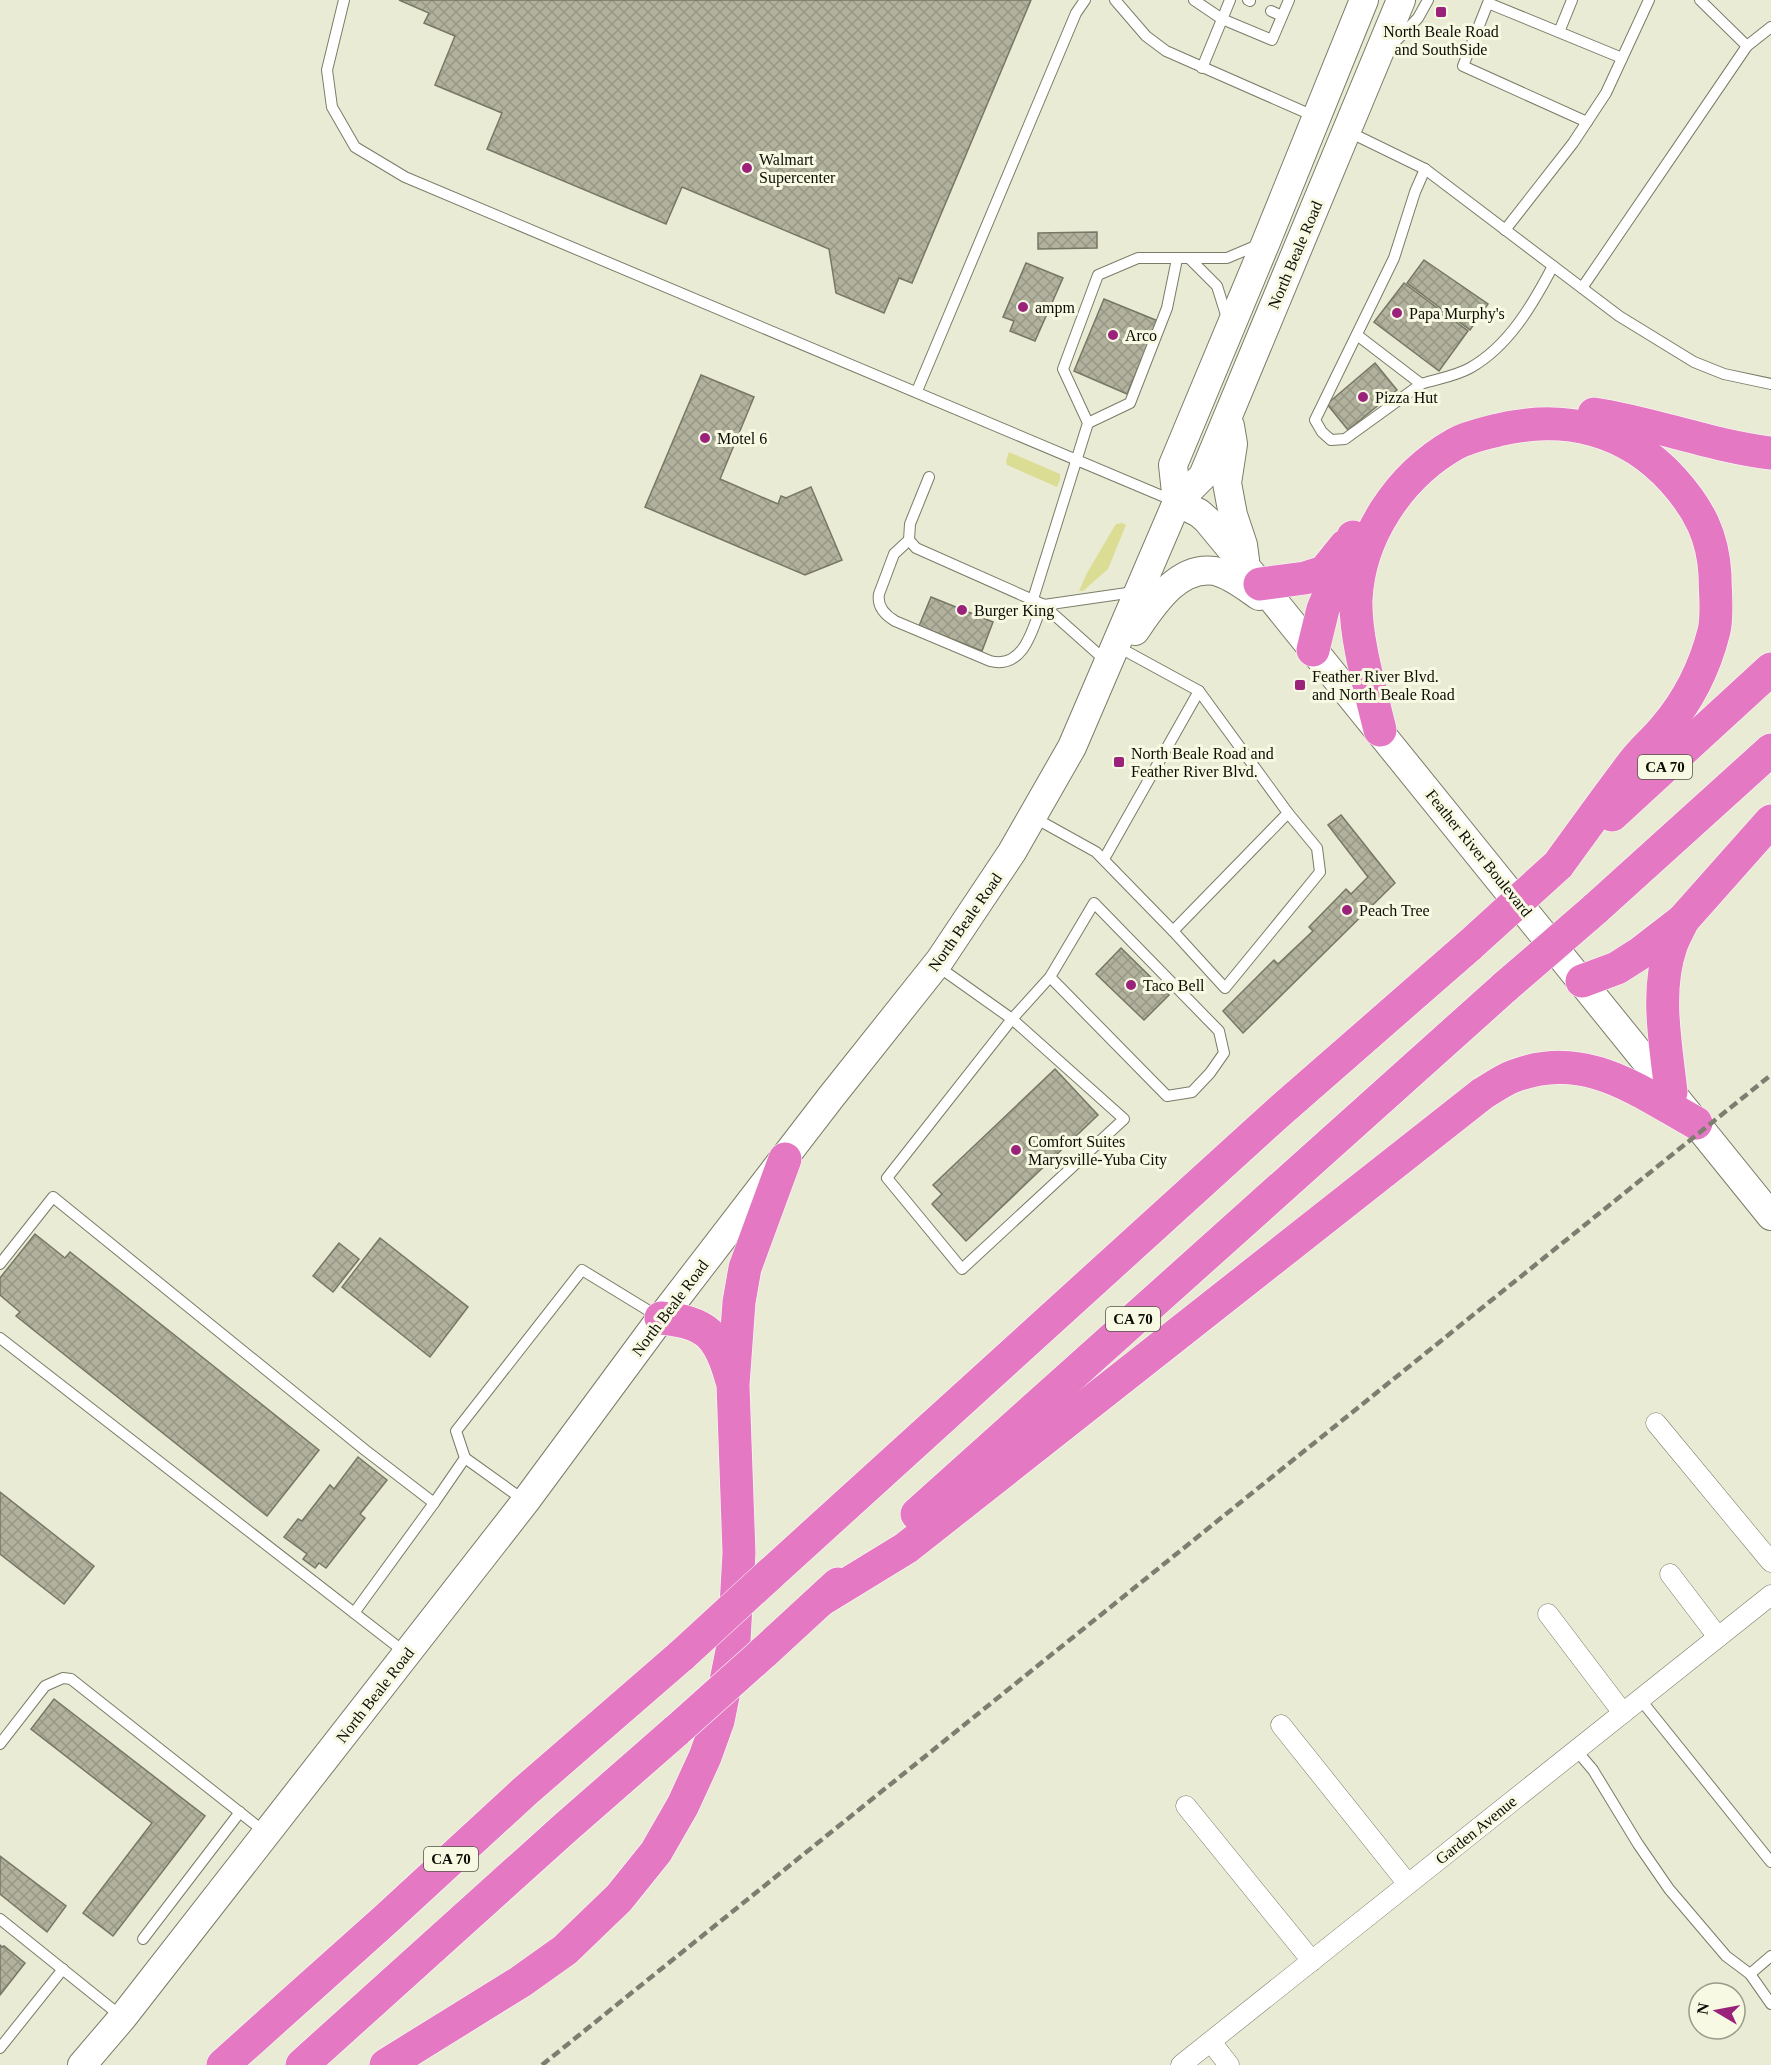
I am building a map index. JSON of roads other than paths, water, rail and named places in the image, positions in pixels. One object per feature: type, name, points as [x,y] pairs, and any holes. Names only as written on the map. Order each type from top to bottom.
[{"type":"highway","points":[[1312,650],[1323,609],[1352,538],[1373,497],[1407,457],[1428,439],[1454,425],[1492,412],[1536,407],[1598,414],[1739,449],[1771,453]]},
{"type":"highway","points":[[1380,730],[1361,650],[1356,602],[1361,563],[1376,526],[1393,499],[1411,478],[1430,460],[1456,444],[1475,436],[1529,424],[1567,424],[1601,431],[1636,447],[1663,469],[1687,496],[1703,522],[1714,556],[1715,628],[1703,667],[1686,699],[1665,728],[1635,760],[1558,865]]},
{"type":"highway","points":[[1253,576],[1305,578],[1324,572],[1352,538]]},
{"type":"highway","name":"CA 70","points":[[223,2065],[524,1792],[682,1655],[1280,1111],[1470,945],[1771,669]]},
{"type":"highway","name":"CA 70","points":[[302,2065],[1251,1213],[1771,750]]},
{"type":"highway","points":[[1582,981],[1617,968],[1683,920],[1771,821]]},
{"type":"highway","points":[[1671,1092],[1663,1011],[1664,980],[1671,947],[1683,920]]},
{"type":"highway","points":[[821,1600],[906,1548],[1482,1094],[1512,1076],[1539,1068],[1574,1067],[1604,1073],[1696,1123]]},
{"type":"highway","points":[[386,2065],[520,1982],[565,1950],[619,1898],[656,1852],[683,1805],[705,1757],[718,1721],[734,1641],[739,1552],[733,1385],[739,1302],[745,1268],[785,1159]]},
{"type":"highway","points":[[661,1318],[681,1320],[711,1335],[720,1346],[726,1359],[733,1385]]},
{"type":"main road","name":"North Beale Road","points":[[82,2065],[123,2017],[525,1502],[661,1318],[936,965],[993,882],[1072,747],[1115,656],[1177,502],[1203,476],[1401,0]]},
{"type":"main road","name":"North Beale Road","points":[[1177,502],[1173,465],[1346,45],[1355,6]]},
{"type":"main road","points":[[1229,416],[1233,444],[1227,483],[1233,515],[1253,576]]},
{"type":"main road","name":"Feather River Boulevard","points":[[1177,502],[1199,513],[1207,520],[1380,730],[1771,1216]]},
{"type":"main road","points":[[1115,656],[1154,604],[1182,576],[1195,571],[1216,572],[1233,579],[1281,610]]},
{"type":"street","points":[[1656,1423],[1771,1562]]},
{"type":"street","points":[[1670,1574],[1718,1637]]},
{"type":"street","name":"Garden Avenue","points":[[1181,2065],[1771,1595]]},
{"type":"street","points":[[1548,1614],[1623,1713]]},
{"type":"street","points":[[1281,1725],[1408,1884]]},
{"type":"street","points":[[1186,1806],[1312,1961]]},
{"type":"street","points":[[1211,2042],[1229,2065]]},
{"type":"lane","points":[[344,0],[327,70],[332,107],[355,147],[405,177],[1177,502]]},
{"type":"lane","points":[[916,391],[1076,13],[1085,0]]},
{"type":"lane","points":[[1115,0],[1146,36],[1166,51],[1316,117]]},
{"type":"lane","points":[[1194,0],[1222,19],[1272,40],[1289,0]]},
{"type":"lane","points":[[1202,68],[1230,0]]},
{"type":"lane","points":[[1377,57],[1400,39],[1418,18],[1428,0]]},
{"type":"lane","points":[[1559,32],[1572,0]]},
{"type":"lane","points":[[1505,230],[1574,142],[1606,93],[1649,0]]},
{"type":"lane","points":[[1700,0],[1747,46]]},
{"type":"lane","points":[[1587,122],[1463,66],[1488,3],[1622,58]]},
{"type":"lane","points":[[1271,11],[1282,16]]},
{"type":"lane","points":[[1582,288],[1747,46],[1771,27]]},
{"type":"lane","points":[[1347,131],[1425,169],[1619,316],[1694,362],[1724,374],[1771,384]]},
{"type":"lane","points":[[1425,169],[1415,192],[1394,258],[1315,420],[1322,432],[1331,440],[1345,439],[1421,384],[1470,368],[1501,344],[1532,305],[1553,266]]},
{"type":"lane","points":[[929,477],[910,524],[909,540],[894,554],[879,594],[881,607],[887,616],[895,621],[990,661],[1004,662],[1020,654],[1026,646],[1088,423],[1063,369],[1098,275],[1137,258],[1227,258],[1266,242]]},
{"type":"lane","points":[[1088,423],[1130,403],[1167,308],[1177,259]]},
{"type":"lane","points":[[1190,259],[1217,286],[1230,327]]},
{"type":"lane","points":[[1357,335],[1421,384]]},
{"type":"lane","points":[[909,540],[916,548],[1039,603],[1115,656],[1199,691],[1288,813],[1317,848],[1320,872],[1225,988],[1104,859],[1096,852],[1033,817]]},
{"type":"lane","points":[[1039,603],[1140,591]]},
{"type":"lane","points":[[1104,859],[1199,691]]},
{"type":"lane","points":[[1173,931],[1288,813]]},
{"type":"lane","points":[[936,965],[1012,1019],[1124,1119],[962,1269],[887,1178],[1012,1019],[1050,977],[1094,903],[1219,1031],[1224,1053],[1210,1073],[1192,1092],[1167,1096],[1050,977]]},
{"type":"lane","points":[[0,1264],[53,1197],[365,1450],[434,1503]]},
{"type":"lane","points":[[525,1502],[465,1458],[456,1431],[582,1270],[661,1318]]},
{"type":"lane","points":[[0,1338],[407,1654]]},
{"type":"lane","points":[[354,1612],[465,1458]]},
{"type":"lane","points":[[0,1744],[45,1686],[63,1678],[71,1679],[267,1833]]},
{"type":"lane","points":[[1640,1699],[1771,1862]]},
{"type":"lane","points":[[1576,1750],[1593,1770],[1638,1844],[1669,1889],[1726,1956],[1750,1974],[1771,2004]]},
{"type":"lane","points":[[143,1939],[240,1812]]},
{"type":"lane","points":[[0,1919],[123,2017]]},
{"type":"lane","points":[[1750,1974],[1771,1956]]},
{"type":"lane","points":[[0,2048],[63,1970]]},
{"type":"railway","points":[[542,2065],[1771,1075]]},
{"type":"place","name":"North Beale Road and SouthSide","points":[[1441,12]]},
{"type":"place","name":"Walmart Supercenter","points":[[747,168]]},
{"type":"place","name":"ampm","points":[[1023,307]]},
{"type":"place","name":"Papa Murphy's","points":[[1397,313]]},
{"type":"place","name":"Arco","points":[[1113,335]]},
{"type":"place","name":"Pizza Hut","points":[[1363,397]]},
{"type":"place","name":"Motel 6","points":[[705,438]]},
{"type":"place","name":"Burger King","points":[[962,610]]},
{"type":"place","name":"Feather River Blvd. and North Beale Road","points":[[1300,685]]},
{"type":"place","name":"North Beale Road and Feather River Blvd.","points":[[1119,762]]},
{"type":"place","name":"Peach Tree","points":[[1347,910]]},
{"type":"place","name":"Taco Bell","points":[[1131,985]]},
{"type":"place","name":"Comfort Suites Marysville-Yuba City","points":[[1016,1150]]}]
